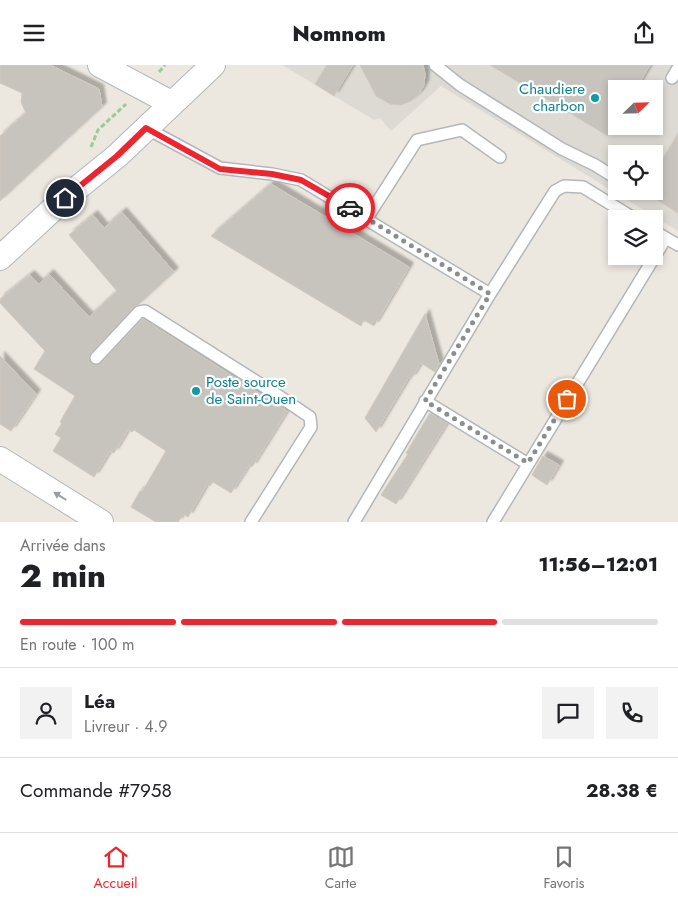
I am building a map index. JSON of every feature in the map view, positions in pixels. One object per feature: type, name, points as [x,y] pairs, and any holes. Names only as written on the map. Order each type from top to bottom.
[{"type":"street","points":[[100,65],[171,103]]},
{"type":"street","points":[[0,258],[65,198],[117,156],[212,65]]},
{"type":"street","points":[[0,459],[101,522]]},
{"type":"lane","points":[[435,65],[460,85],[562,149],[608,173]]},
{"type":"lane","points":[[672,78],[678,68]]},
{"type":"lane","points":[[146,128],[220,169],[272,174],[301,180],[490,294]]},
{"type":"lane","points":[[366,218],[417,139],[462,130],[500,157]]},
{"type":"lane","points":[[354,522],[425,401],[554,191],[564,185],[583,187],[620,210]]},
{"type":"lane","points":[[663,236],[678,245]]},
{"type":"lane","points":[[492,522],[666,238]]},
{"type":"lane","points":[[96,358],[139,312],[145,311],[310,417],[311,427],[251,522]]},
{"type":"lane","points":[[425,401],[528,463]]},
{"type":"shaded area","points":[[282,65],[678,65],[678,231],[663,222],[663,210],[644,210],[627,200],[663,200],[663,145],[608,145],[608,188],[441,86],[391,131],[380,118],[374,120]]},
{"type":"building","points":[[0,65],[50,65],[99,89],[102,107],[0,201],[0,136],[26,113],[21,102],[22,93],[0,83]]},
{"type":"building","points":[[327,65],[353,65],[334,96],[315,84]]},
{"type":"building","points":[[360,65],[423,65],[425,74],[424,85],[419,94],[411,101],[401,105],[390,104],[376,96]]},
{"type":"building","points":[[490,65],[650,65],[641,80],[608,80],[608,136]]},
{"type":"building","points":[[678,134],[678,213],[657,200],[663,200],[663,158]]},
{"type":"building","points":[[271,184],[409,267],[374,326],[364,320],[361,326],[211,236]]},
{"type":"building","points":[[122,212],[174,272],[134,307],[91,353],[89,357],[91,363],[95,365],[101,363],[143,319],[287,411],[252,467],[249,465],[231,493],[213,482],[210,486],[207,484],[188,517],[183,514],[178,522],[156,522],[131,507],[166,451],[134,430],[132,432],[128,430],[114,453],[110,451],[94,477],[53,451],[61,438],[55,434],[75,396],[34,369],[45,351],[0,303],[0,299],[30,275],[39,284],[49,274],[89,317],[117,291],[69,235],[93,215],[104,228]]},
{"type":"building","points":[[425,314],[439,364],[435,372],[421,363],[411,379],[409,377],[376,432],[365,418]]},
{"type":"building","points":[[0,356],[36,394],[11,431],[0,424]]},
{"type":"building","points":[[430,413],[447,423],[396,504],[381,495],[408,454],[406,453]]},
{"type":"building","points":[[543,456],[559,465],[547,485],[532,475]]},
{"type":"way so far","points":[[350,208],[490,294],[425,401],[528,463],[567,399]]},
{"type":"place","name":"Chaudiere charbon","points":[[595,98]]},
{"type":"place","name":"Poste source de Saint-Ouen","points":[[196,391]]},
{"type":"route","points":[[65,198],[117,156],[146,128],[220,169],[272,174],[301,180],[350,208]]}]
